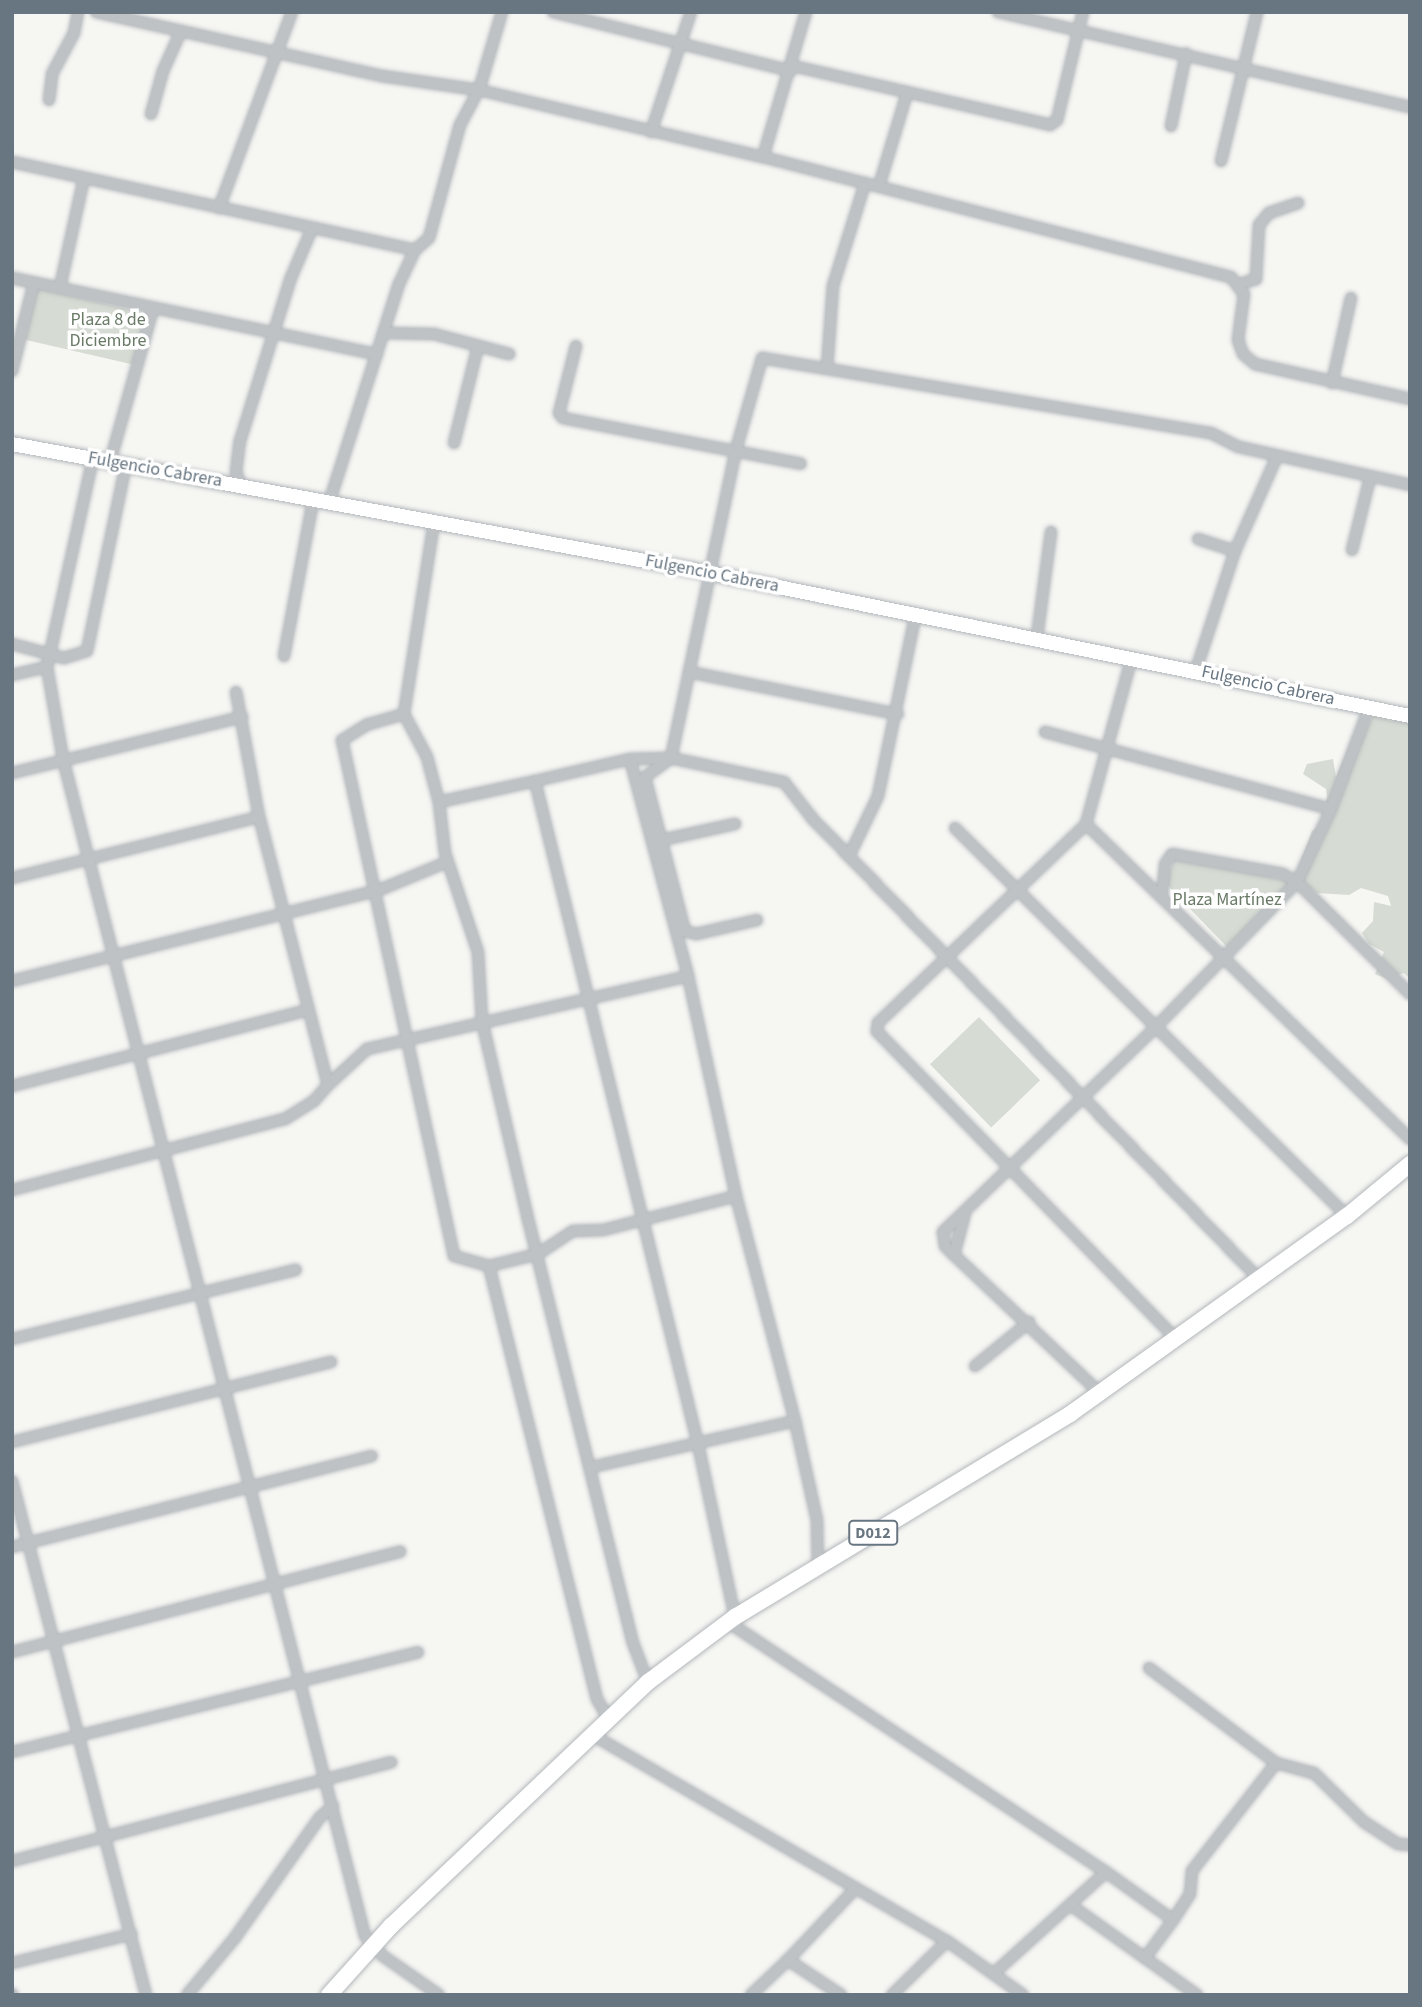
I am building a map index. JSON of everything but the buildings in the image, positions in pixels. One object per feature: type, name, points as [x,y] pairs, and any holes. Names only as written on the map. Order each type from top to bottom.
[{"type":"main road","name":"Fulgencio Cabrera","points":[[12,443],[916,613],[1410,716]]},
{"type":"main road","name":"D012","points":[[329,1995],[370,1946],[648,1682],[732,1619],[1100,1393],[1178,1340],[1348,1216],[1410,1164]]},
{"type":"street","points":[[49,100],[52,74],[74,33],[78,12]]},
{"type":"street","points":[[96,12],[382,76],[479,90],[764,157],[1231,277],[1240,284],[1244,294],[1238,340],[1243,354],[1255,365],[1410,399]]},
{"type":"street","points":[[219,208],[292,12]]},
{"type":"street","points":[[329,503],[384,333],[415,250],[429,238],[460,125],[479,90],[502,12]]},
{"type":"street","points":[[554,12],[680,44],[1050,125],[1057,120],[1083,12]]},
{"type":"street","points":[[651,132],[691,12]]},
{"type":"street","points":[[764,157],[792,69],[806,12]]},
{"type":"street","points":[[998,12],[1410,107]]},
{"type":"street","points":[[1221,161],[1256,12]]},
{"type":"street","points":[[151,114],[163,71],[181,31]]},
{"type":"street","points":[[1171,126],[1186,54]]},
{"type":"street","points":[[879,186],[907,93]]},
{"type":"street","points":[[12,162],[311,231],[415,250]]},
{"type":"street","points":[[60,287],[84,178]]},
{"type":"street","points":[[827,369],[833,288],[865,183]]},
{"type":"street","points":[[1240,284],[1256,279],[1259,225],[1269,213],[1298,203]]},
{"type":"street","points":[[241,485],[238,450],[274,333],[311,231]]},
{"type":"street","points":[[12,278],[377,354]]},
{"type":"street","points":[[12,371],[34,283]]},
{"type":"street","points":[[1332,383],[1351,298]]},
{"type":"street","points":[[110,462],[153,309]]},
{"type":"street","points":[[384,333],[434,334],[509,354]]},
{"type":"street","points":[[454,443],[478,346]]},
{"type":"street","points":[[576,346],[561,416],[734,453],[801,464]]},
{"type":"street","points":[[757,920],[704,933],[687,932],[645,777],[671,758],[734,453],[762,358],[1211,433],[1239,447],[1410,485]]},
{"type":"street","points":[[1196,670],[1235,551],[1277,456]]},
{"type":"street","points":[[93,458],[47,667],[63,759],[370,1946],[439,1995]]},
{"type":"street","points":[[12,644],[50,654],[81,655],[90,646],[126,465]]},
{"type":"street","points":[[1352,550],[1370,478]]},
{"type":"street","points":[[284,656],[313,501]]},
{"type":"street","points":[[434,522],[404,714],[427,757],[439,802],[447,862],[478,952],[482,1021],[633,1643],[648,1682]]},
{"type":"street","points":[[1037,637],[1051,532]]},
{"type":"street","points":[[1198,539],[1235,551]]},
{"type":"street","points":[[850,854],[878,796],[898,713],[916,613]]},
{"type":"street","points":[[1132,657],[1086,824],[1017,886],[949,956],[878,1023],[877,1031],[1013,1166],[1178,1340]]},
{"type":"street","points":[[12,674],[47,667]]},
{"type":"street","points":[[689,672],[898,713]]},
{"type":"street","points":[[236,692],[259,817],[328,1085]]},
{"type":"street","points":[[1100,1393],[1029,1322],[945,1246],[943,1232],[1227,957],[1297,882],[1331,809],[1369,708]]},
{"type":"street","points":[[404,714],[368,724],[342,740],[410,1039],[454,1256],[489,1266],[538,1254],[573,1231],[603,1230],[736,1196]]},
{"type":"street","points":[[12,773],[242,718]]},
{"type":"street","points":[[1045,732],[1331,809]]},
{"type":"street","points":[[439,802],[631,759],[671,758],[774,776],[1260,1280]]},
{"type":"street","points":[[631,759],[688,976],[736,1196],[795,1421],[817,1520],[818,1567]]},
{"type":"street","points":[[535,781],[698,1444],[732,1619],[1173,1920]]},
{"type":"street","points":[[12,878],[259,817]]},
{"type":"street","points":[[662,840],[736,824]]},
{"type":"street","points":[[1086,824],[1227,957],[1410,1139]]},
{"type":"street","points":[[955,828],[1158,1025],[1348,1216]]},
{"type":"street","points":[[1162,895],[1165,864],[1172,854],[1261,867],[1297,882],[1410,994]]},
{"type":"street","points":[[12,981],[283,912],[377,891],[447,862]]},
{"type":"street","points":[[12,1190],[285,1119],[314,1101],[367,1049],[587,996],[688,976]]},
{"type":"street","points":[[12,1086],[307,1010]]},
{"type":"street","points":[[954,1255],[965,1213]]},
{"type":"street","points":[[489,1266],[597,1699],[608,1718]]},
{"type":"street","points":[[12,1339],[200,1290],[296,1270]]},
{"type":"street","points":[[975,1366],[1029,1322]]},
{"type":"street","points":[[12,1442],[331,1362]]},
{"type":"street","points":[[592,1466],[795,1421]]},
{"type":"street","points":[[12,1547],[372,1456]]},
{"type":"street","points":[[12,1481],[146,1995]]},
{"type":"street","points":[[12,1651],[400,1552]]},
{"type":"street","points":[[12,1752],[418,1651]]},
{"type":"street","points":[[1149,1668],[1276,1763],[1314,1773],[1364,1822],[1398,1844],[1410,1846]]},
{"type":"street","points":[[591,1734],[947,1941],[1023,1995]]},
{"type":"street","points":[[12,1861],[391,1762]]},
{"type":"street","points":[[1145,1958],[1190,1894],[1192,1871],[1276,1763]]},
{"type":"street","points":[[187,1995],[233,1939],[320,1817],[333,1806]]},
{"type":"street","points":[[993,1974],[1072,1906],[1106,1872]]},
{"type":"street","points":[[751,1995],[855,1889]]},
{"type":"street","points":[[1072,1906],[1197,1995]]},
{"type":"street","points":[[12,1963],[132,1934]]},
{"type":"street","points":[[892,1995],[947,1941]]},
{"type":"street","points":[[788,1960],[841,1995]]},
{"type":"green space","name":"Plaza 8 de Diciembre","points":[[37,288],[147,313],[135,365],[25,340]]},
{"type":"green space","points":[[1400,709],[1410,709],[1410,979],[1404,973],[1387,979],[1375,974],[1384,952],[1369,944],[1362,933],[1373,921],[1374,902],[1391,906],[1388,896],[1361,888],[1349,895],[1317,893],[1295,876],[1312,831],[1321,824],[1327,796],[1326,789],[1303,774],[1307,764],[1333,759],[1336,777],[1351,742],[1363,734],[1375,713],[1391,721]]},
{"type":"green space","name":"Plaza Martínez","points":[[1174,859],[1213,863],[1290,882],[1227,947],[1166,884]]},
{"type":"green space","points":[[979,1017],[1040,1080],[991,1128],[930,1064]]}]
